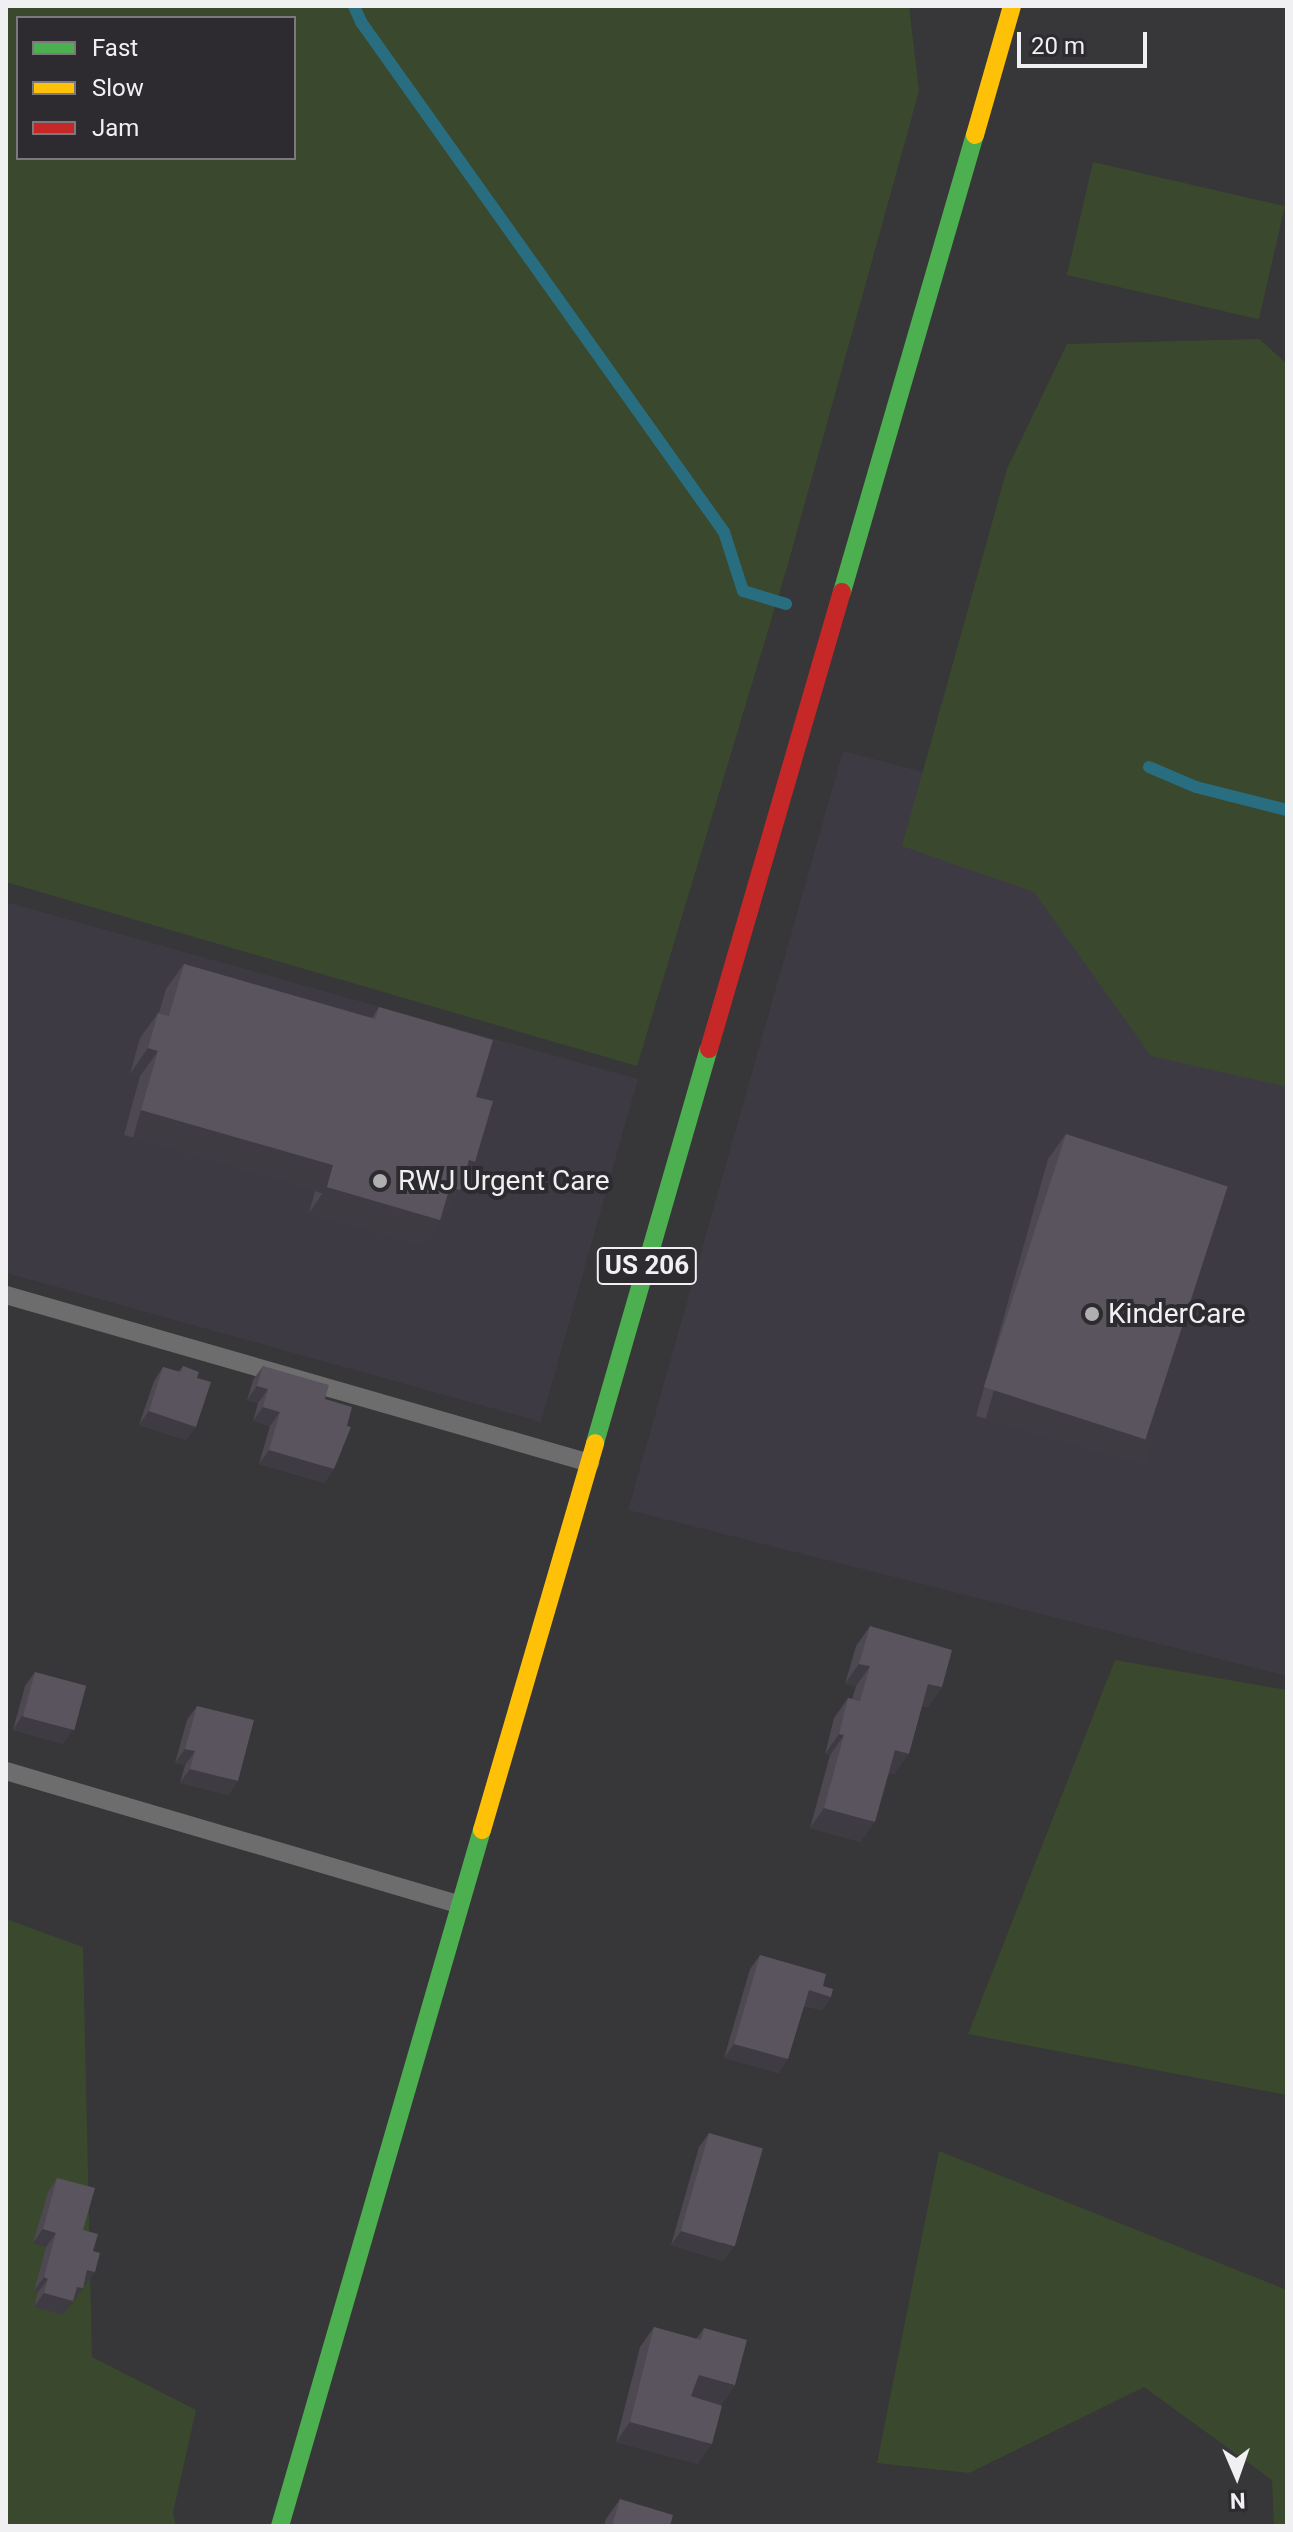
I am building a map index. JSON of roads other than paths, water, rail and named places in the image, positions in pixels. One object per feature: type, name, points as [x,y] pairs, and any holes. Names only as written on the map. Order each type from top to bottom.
[{"type":"main road","name":"US 206","points":[[280,2526],[1012,6]]},
{"type":"lane","points":[[6,1295],[590,1463]]},
{"type":"lane","points":[[6,1771],[460,1905]]},
{"type":"waterway","points":[[354,6],[361,22],[724,532],[743,591],[786,604]]},
{"type":"waterway","points":[[1149,767],[1196,787],[1287,810]]},
{"type":"place","name":"RWJ Urgent Care","points":[[380,1181]]},
{"type":"place","name":"KinderCare","points":[[1092,1314]]}]
